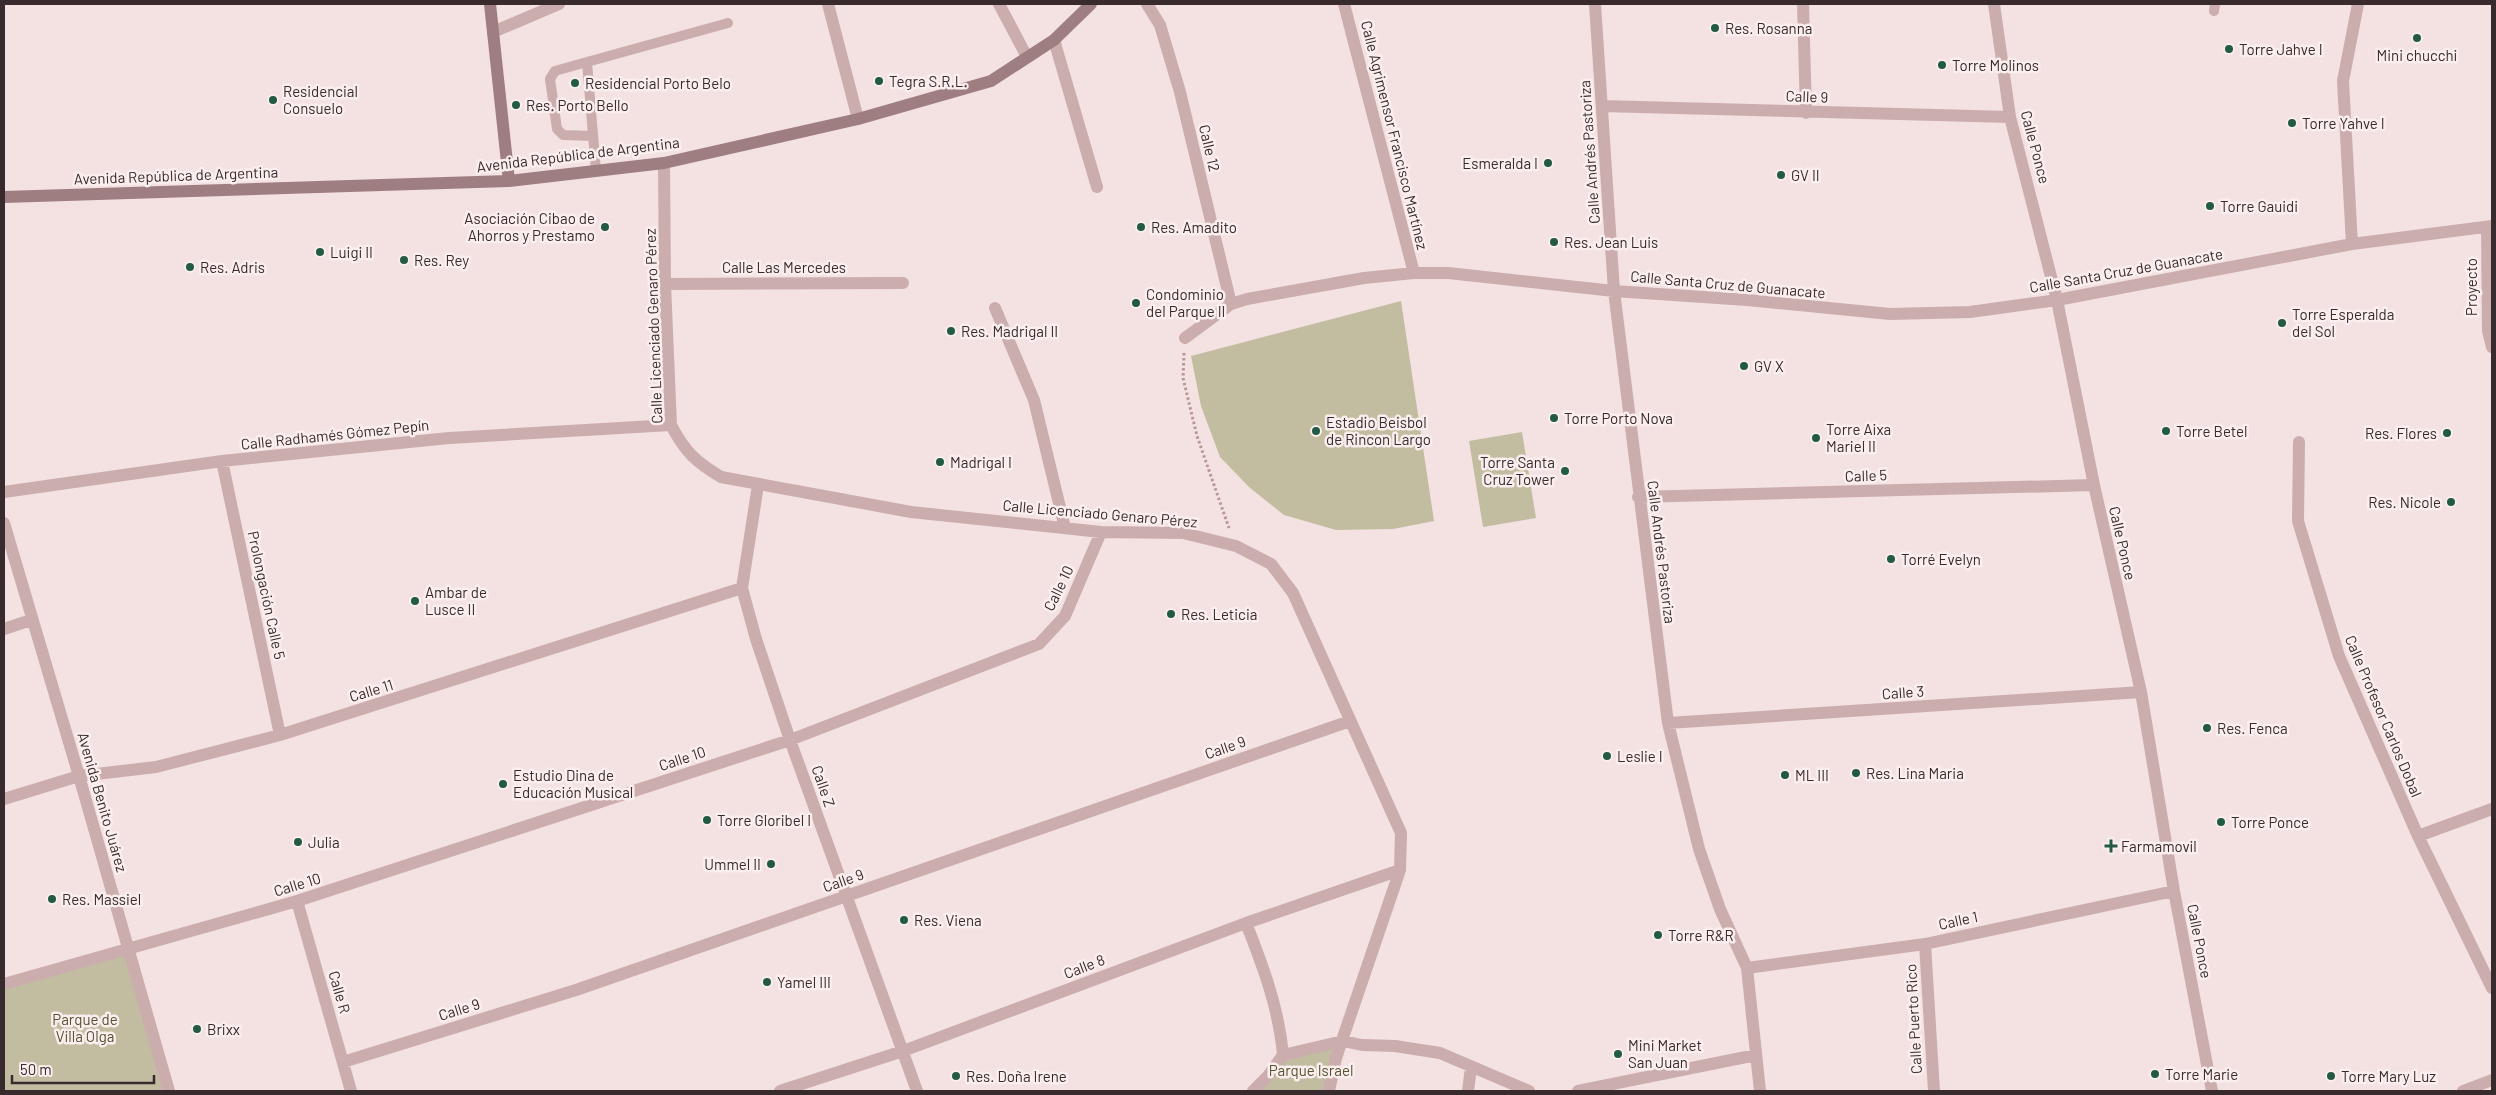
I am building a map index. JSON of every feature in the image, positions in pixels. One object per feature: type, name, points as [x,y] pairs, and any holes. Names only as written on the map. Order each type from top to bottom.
[{"type":"main road","points":[[490,4],[509,181]]},
{"type":"main road","name":"Avenida República de Argentina","points":[[4,197],[509,181],[664,163],[858,119],[991,81],[1054,40],[1090,4]]},
{"type":"street","points":[[493,32],[559,4]]},
{"type":"street","points":[[828,4],[858,119]]},
{"type":"street","points":[[999,4],[1027,58]]},
{"type":"street","name":"Calle 12","points":[[1147,4],[1160,25],[1180,92],[1231,304]]},
{"type":"street","name":"Calle Agrimensor Francisco Martínez","points":[[1344,4],[1414,274]]},
{"type":"street","name":"Calle Andrés Pastoriza","points":[[1595,4],[1614,291],[1638,497],[1668,723],[1699,849],[1720,909],[1747,968],[1760,1091]]},
{"type":"street","points":[[1803,4],[1806,113]]},
{"type":"street","name":"Calle Ponce","points":[[1994,4],[2010,117],[2057,300],[2094,485],[2141,692],[2174,891],[2212,1091]]},
{"type":"street","points":[[2352,244],[2343,81],[2358,4]]},
{"type":"street","points":[[1054,40],[1097,187]]},
{"type":"street","name":"Calle 9","points":[[1602,106],[2010,117]]},
{"type":"street","name":"Calle Licenciado Genaro Pérez","points":[[664,163],[665,284],[671,426],[681,444],[698,463],[721,477],[912,512],[1102,532],[1183,533],[1236,546],[1272,564],[1294,593],[1401,833],[1400,870],[1336,1058],[1329,1091]]},
{"type":"street","name":"Calle Santa Cruz de Guanacate","points":[[1185,338],[1231,304],[1247,299],[1355,279],[1414,274],[1448,274],[1614,291],[1746,300],[1890,314],[1970,312],[2057,300],[2352,244],[2490,226]]},
{"type":"street","name":"Proyecto","points":[[2490,226],[2488,331],[2492,347]]},
{"type":"street","name":"Calle Las Mercedes","points":[[665,284],[903,283]]},
{"type":"street","points":[[995,308],[1034,400],[1065,528]]},
{"type":"street","name":"Calle Radhamés Gómez Pepín","points":[[4,492],[222,461],[449,438],[671,426]]},
{"type":"street","name":"Calle Profesor Carlos Dobal","points":[[2299,442],[2298,521],[2339,656],[2418,836],[2492,988]]},
{"type":"street","name":"Prolongación Calle 5","points":[[222,461],[280,735]]},
{"type":"street","name":"Calle Z","points":[[758,485],[742,588],[756,639],[790,740],[917,1091]]},
{"type":"street","name":"Calle 5","points":[[1638,497],[2094,485]]},
{"type":"street","name":"Avenida Benito Juárez","points":[[4,523],[31,620],[80,776],[169,1091]]},
{"type":"street","name":"Calle 10","points":[[4,984],[297,901],[790,740],[1038,644],[1065,616],[1102,532]]},
{"type":"street","name":"Calle 11","points":[[4,798],[80,776],[156,767],[280,735],[742,588]]},
{"type":"street","points":[[4,629],[31,620]]},
{"type":"street","name":"Calle 3","points":[[1668,723],[2141,692]]},
{"type":"street","name":"Calle 9","points":[[343,1062],[576,990],[1350,721]]},
{"type":"street","points":[[2418,836],[2492,809]]},
{"type":"street","name":"Calle 8","points":[[780,1091],[903,1051],[1246,923],[1400,870]]},
{"type":"street","name":"Calle 1","points":[[1747,968],[1925,944],[2174,891]]},
{"type":"street","name":"Calle R","points":[[297,901],[352,1091]]},
{"type":"street","points":[[1246,923],[1263,966],[1280,1028],[1283,1055]]},
{"type":"street","name":"Calle Puerto Rico","points":[[1925,944],[1934,1091]]},
{"type":"street","points":[[1253,1091],[1268,1076],[1283,1055],[1343,1041],[1362,1045],[1395,1046],[1440,1053],[1529,1091]]},
{"type":"street","points":[[1578,1091],[1636,1085],[1756,1055]]},
{"type":"street","points":[[1468,1091],[1471,1067]]},
{"type":"street","points":[[2463,1091],[2492,1080]]},
{"type":"lane","points":[[593,136],[563,135],[557,129],[550,79],[555,72],[728,23]]},
{"type":"lane","points":[[587,62],[596,171]]},
{"type":"path","points":[[1185,338],[1183,378],[1197,436],[1223,514],[1236,546]]},
{"type":"green space","name":"Estadio Beisbol de Rincon Largo","points":[[1401,301],[1434,521],[1393,529],[1336,530],[1284,515],[1249,487],[1220,457],[1201,406],[1191,356]]},
{"type":"green space","points":[[1522,432],[1536,518],[1483,527],[1469,441]]},
{"type":"green space","name":"Parque de Villa Olga","points":[[129,950],[169,1091],[4,1091],[4,984]]},
{"type":"green space","name":"Parque Israel","points":[[1343,1041],[1329,1091],[1253,1091],[1283,1055]]},
{"type":"place","name":"Res. Rosanna","points":[[1715,28]]},
{"type":"place","name":"Mini chucchi","points":[[2417,38]]},
{"type":"place","name":"Torre Jahve I","points":[[2229,49]]},
{"type":"place","name":"Torre Molinos","points":[[1942,65]]},
{"type":"place","name":"Tegra S.R.L.","points":[[879,81]]},
{"type":"place","name":"Residencial Porto Belo","points":[[575,83]]},
{"type":"place","name":"Residencial Consuelo","points":[[273,100]]},
{"type":"place","name":"Res. Porto Bello","points":[[516,105]]},
{"type":"place","name":"Torre Yahve I","points":[[2292,123]]},
{"type":"place","name":"Esmeralda I","points":[[1548,163]]},
{"type":"place","name":"GV II","points":[[1781,175]]},
{"type":"place","name":"Torre Gauidi","points":[[2210,206]]},
{"type":"place","name":"Asociación Cibao de Ahorros y Prestamo","points":[[605,227]]},
{"type":"place","name":"Res. Amadito","points":[[1141,227]]},
{"type":"place","name":"Res. Jean Luis","points":[[1554,242]]},
{"type":"place","name":"Luigi II","points":[[320,252]]},
{"type":"place","name":"Res. Rey","points":[[404,260]]},
{"type":"place","name":"Res. Adris","points":[[190,267]]},
{"type":"place","name":"Condominio del Parque II","points":[[1136,303]]},
{"type":"place","name":"Torre Esperalda del Sol","points":[[2282,323]]},
{"type":"place","name":"Res. Madrigal II","points":[[951,331]]},
{"type":"place","name":"GV X","points":[[1744,366]]},
{"type":"place","name":"Torre Porto Nova","points":[[1554,418]]},
{"type":"place","name":"Estadio Beisbol de Rincon Largo","points":[[1316,431]]},
{"type":"place","name":"Torre Betel","points":[[2166,431]]},
{"type":"place","name":"Res. Flores","points":[[2447,433]]},
{"type":"place","name":"Torre Aixa Mariel II","points":[[1816,438]]},
{"type":"place","name":"Madrigal I","points":[[940,462]]},
{"type":"place","name":"Torre Santa Cruz Tower","points":[[1565,471]]},
{"type":"place","name":"Res. Nicole","points":[[2451,502]]},
{"type":"place","name":"Torré Evelyn","points":[[1891,559]]},
{"type":"place","name":"Ambar de Lusce II","points":[[415,601]]},
{"type":"place","name":"Res. Leticia","points":[[1171,614]]},
{"type":"place","name":"Res. Fenca","points":[[2207,728]]},
{"type":"place","name":"Leslie I","points":[[1607,756]]},
{"type":"place","name":"Res. Lina Maria","points":[[1856,773]]},
{"type":"place","name":"ML III","points":[[1785,775]]},
{"type":"place","name":"Estudio Dina de Educación Musical","points":[[503,784]]},
{"type":"place","name":"Torre Gloribel I","points":[[707,820]]},
{"type":"place","name":"Torre Ponce","points":[[2221,822]]},
{"type":"place","name":"Julia","points":[[298,842]]},
{"type":"place","name":"Farmamovil","points":[[2111,846]]},
{"type":"place","name":"Ummel II","points":[[771,864]]},
{"type":"place","name":"Res. Massiel","points":[[52,899]]},
{"type":"place","name":"Res. Viena","points":[[904,920]]},
{"type":"place","name":"Torre R&R","points":[[1658,935]]},
{"type":"place","name":"Yamel III","points":[[767,982]]},
{"type":"place","name":"Brixx","points":[[197,1029]]},
{"type":"place","name":"Mini Market San Juan","points":[[1618,1054]]},
{"type":"place","name":"Torre Marie","points":[[2155,1074]]},
{"type":"place","name":"Res. Doña Irene","points":[[956,1076]]},
{"type":"place","name":"Torre Mary Luz","points":[[2331,1076]]}]
